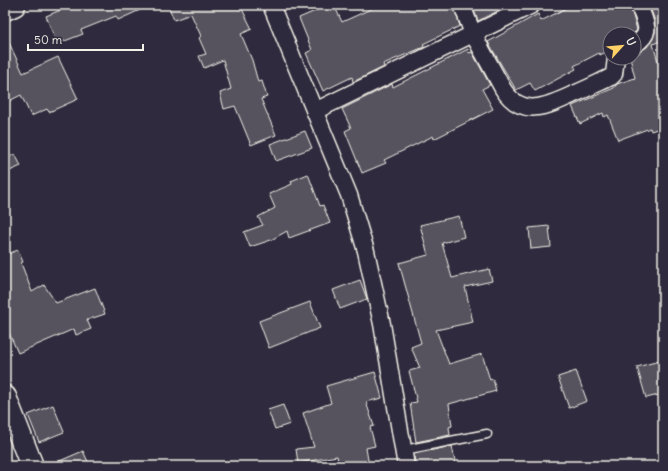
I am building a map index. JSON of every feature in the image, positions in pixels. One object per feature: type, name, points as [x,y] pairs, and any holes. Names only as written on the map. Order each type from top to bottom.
[{"type":"street","points":[[5,9],[14,5]]},
{"type":"street","points":[[271,5],[349,195],[366,251],[382,324],[406,466]]},
{"type":"street","points":[[462,5],[473,34],[509,98],[517,104],[526,107],[544,106],[555,103],[611,77],[614,74],[615,66]]},
{"type":"street","points":[[315,111],[532,5]]},
{"type":"street","points":[[639,5],[647,29],[646,34],[642,39]]},
{"type":"street","points":[[5,397],[32,466]]},
{"type":"lane","points":[[404,450],[487,434]]},
{"type":"building","points":[[73,5],[151,5],[118,20],[116,16],[81,30],[83,34],[57,44],[46,16]]},
{"type":"building","points":[[168,5],[240,5],[252,29],[241,34],[252,60],[258,82],[262,81],[267,97],[261,99],[276,135],[251,145],[235,106],[224,109],[220,93],[231,89],[223,60],[204,68],[199,56],[206,54],[199,38],[201,36],[191,14],[174,20]]},
{"type":"building","points":[[329,5],[334,5],[342,22],[373,8],[371,5],[453,5],[460,26],[423,44],[424,47],[383,64],[384,67],[353,82],[352,77],[323,91],[306,53],[312,50],[299,18]]},
{"type":"building","points":[[472,5],[510,5],[478,21]]},
{"type":"building","points":[[572,5],[630,5],[636,26],[602,26],[602,54],[600,55],[599,53],[574,66],[576,69],[535,91],[530,83],[516,90],[488,42],[538,14],[541,21]]},
{"type":"building","points":[[649,5],[663,5],[663,40],[653,44],[663,79],[663,127],[651,131],[650,128],[618,140],[608,115],[604,117],[603,113],[580,124],[572,106],[614,88],[617,84],[635,78],[632,66],[642,66],[642,50],[647,47],[655,33],[655,21]]},
{"type":"building","points":[[5,34],[23,73],[58,57],[78,99],[49,112],[47,109],[31,116],[21,95],[5,103]]},
{"type":"building","points":[[468,49],[469,53],[472,52],[490,85],[482,89],[493,109],[434,139],[433,136],[384,160],[386,163],[362,173],[345,131],[351,128],[342,109],[392,84],[393,87]]},
{"type":"building","points":[[305,131],[312,148],[276,161],[270,144]]},
{"type":"building","points":[[15,154],[21,166],[5,173],[5,159]]},
{"type":"building","points":[[308,174],[320,206],[323,205],[330,223],[289,238],[287,231],[271,240],[250,247],[244,232],[263,225],[258,217],[275,208],[269,194],[292,184],[291,181]]},
{"type":"building","points":[[459,216],[464,237],[442,243],[452,278],[489,269],[492,281],[465,287],[473,322],[436,330],[449,364],[482,354],[490,380],[493,379],[496,391],[449,404],[452,426],[449,427],[450,435],[416,442],[410,403],[417,402],[409,371],[420,368],[411,347],[421,343],[399,263],[428,255],[420,225]]},
{"type":"building","points":[[549,226],[551,247],[531,249],[529,228]]},
{"type":"building","points":[[18,250],[23,262],[21,263],[32,292],[44,285],[56,303],[95,288],[105,314],[87,320],[91,329],[76,335],[74,329],[18,353],[5,324],[5,255]]},
{"type":"building","points":[[360,280],[367,299],[340,309],[333,290]]},
{"type":"building","points":[[310,302],[320,328],[269,348],[259,321]]},
{"type":"building","points":[[663,360],[663,394],[646,398],[637,367]]},
{"type":"building","points":[[576,371],[587,401],[569,408],[558,377]]},
{"type":"building","points":[[375,372],[382,398],[366,402],[374,426],[370,427],[375,446],[366,448],[369,466],[339,466],[337,456],[298,463],[296,449],[314,447],[303,413],[331,403],[326,386]]},
{"type":"building","points":[[53,405],[64,432],[39,442],[28,415]]},
{"type":"building","points":[[283,405],[290,424],[275,429],[268,410]]},
{"type":"building","points":[[452,446],[456,466],[415,466],[414,454]]},
{"type":"building","points":[[83,451],[90,466],[48,466]]}]
